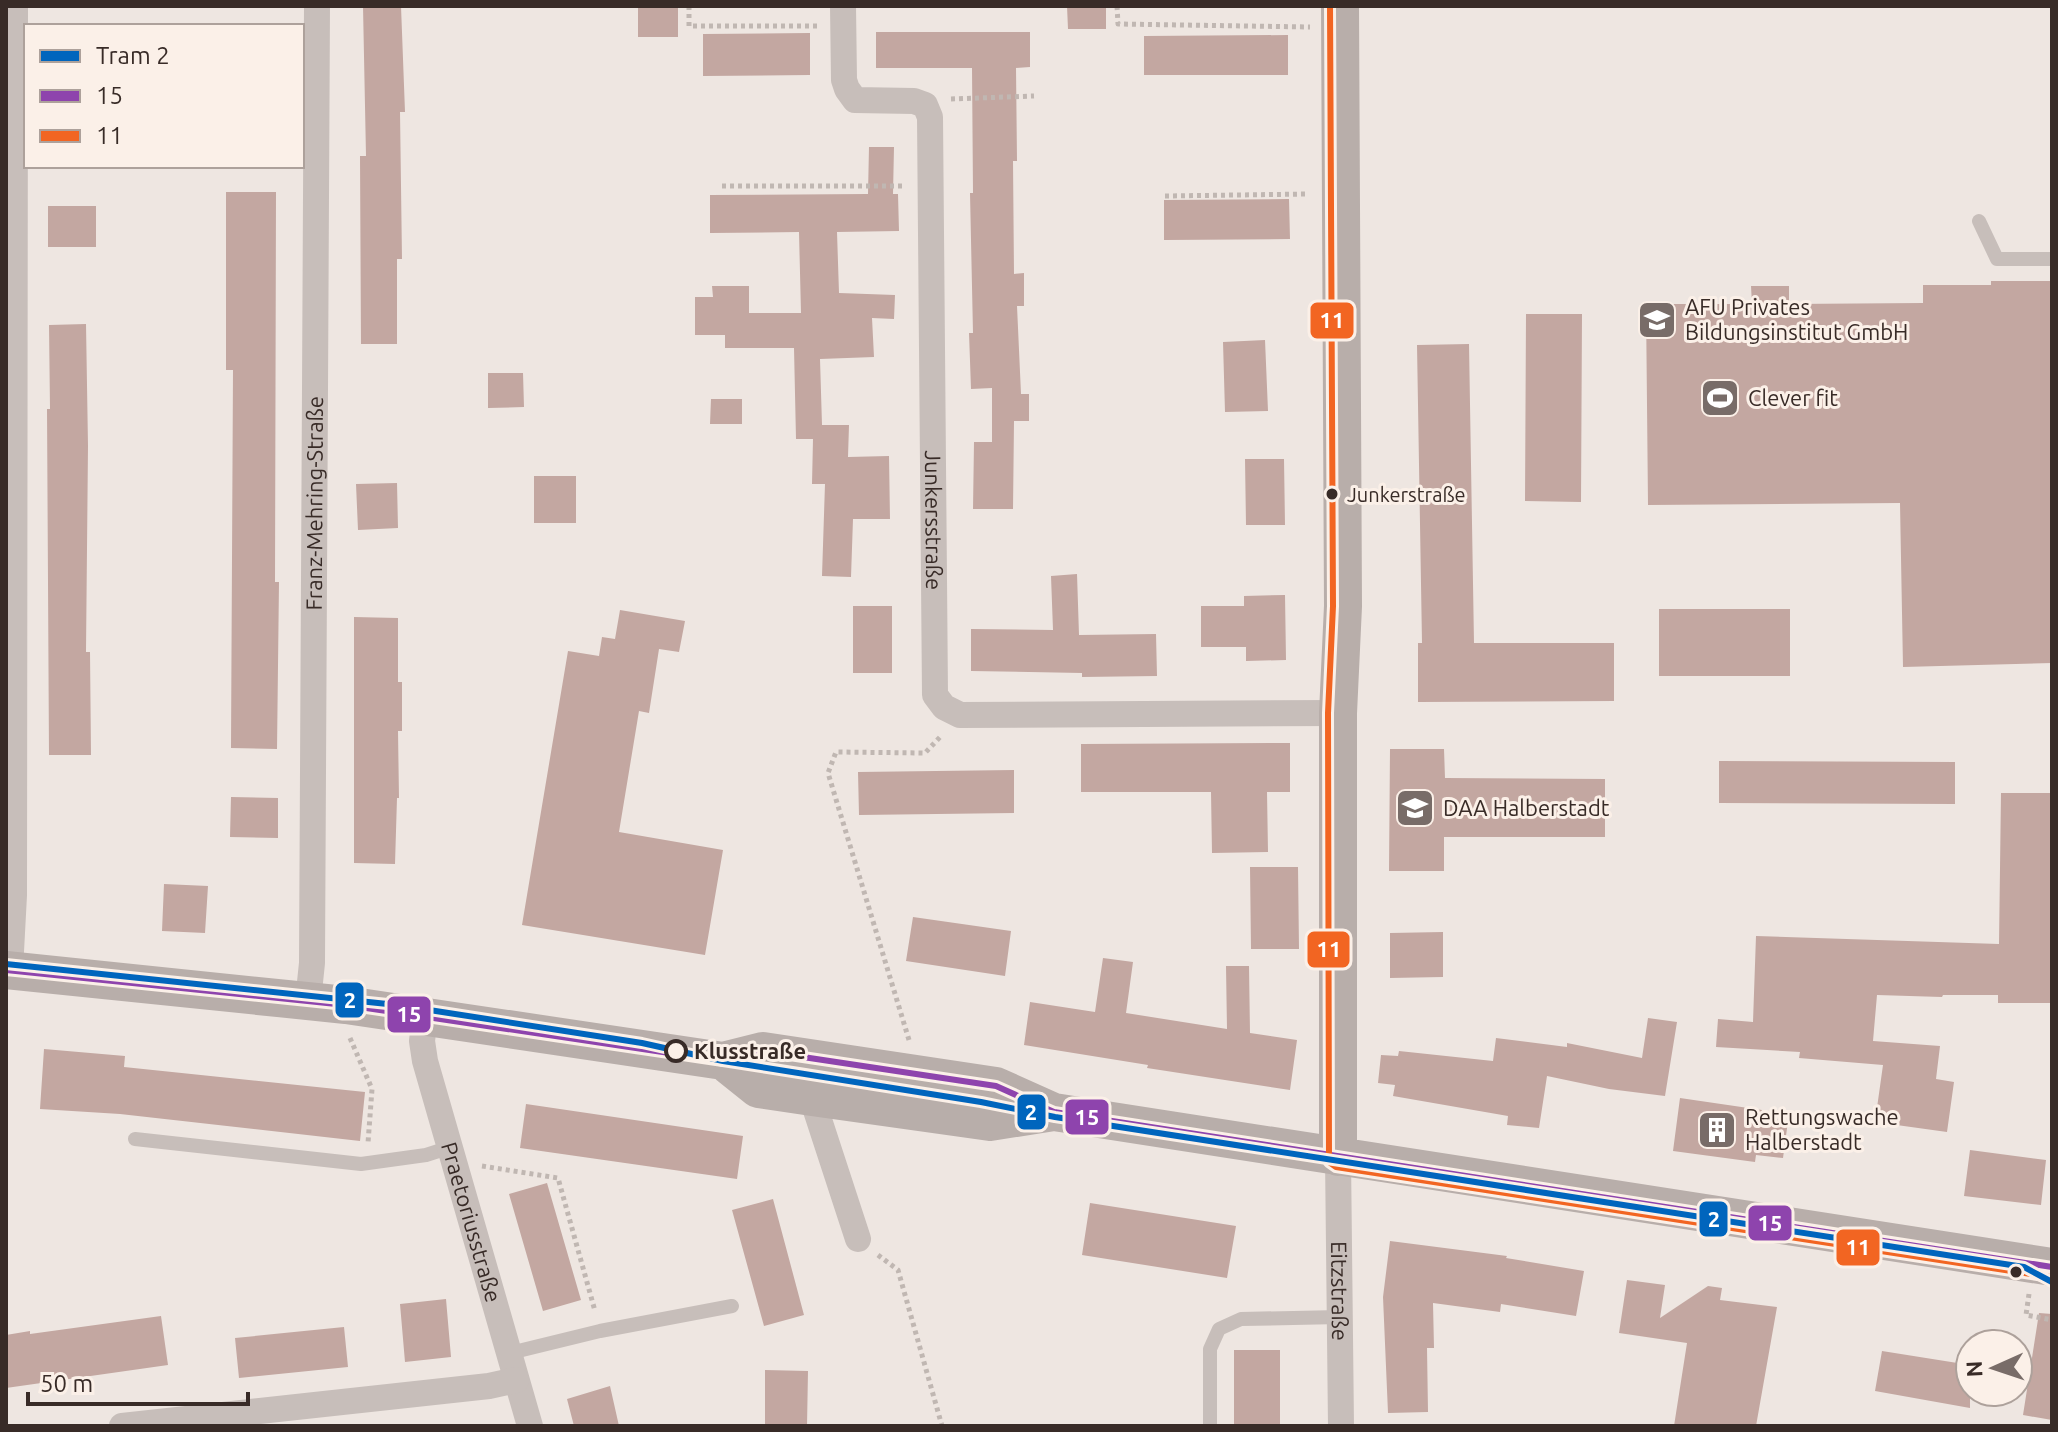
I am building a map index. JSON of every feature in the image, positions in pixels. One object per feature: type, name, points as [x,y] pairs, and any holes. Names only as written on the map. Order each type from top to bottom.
[{"type":"street","points":[[15,6],[14,895],[8,970],[425,1015],[723,1061],[763,1051],[996,1086],[1054,1112],[2052,1267]]},
{"type":"street","name":"Franz-Mehring-Straße","points":[[308,1001],[312,963],[317,6]]},
{"type":"street","points":[[1326,11],[1341,194],[1343,606],[1338,713],[1338,1157]]},
{"type":"street","points":[[843,16],[844,80],[855,100],[914,101]]},
{"type":"street","name":"Junkersstraße","points":[[914,101],[925,105],[930,117],[935,695],[944,707],[960,715]]},
{"type":"street","points":[[960,715],[1338,713]]},
{"type":"street","name":"Praetoriusstraße","points":[[425,1015],[422,1041],[425,1061],[530,1426]]},
{"type":"street","points":[[791,1056],[803,1073],[812,1097],[858,1239]]},
{"type":"street","points":[[723,1061],[758,1089],[990,1122],[1054,1112]]},
{"type":"street","name":"Eitzstraße","points":[[1338,1157],[1341,1426]]},
{"type":"street","points":[[122,1426],[489,1386],[516,1380]]},
{"type":"lane","points":[[1979,221],[1997,259],[2052,259]]},
{"type":"lane","points":[[135,1139],[367,1163],[426,1155],[455,1159]]},
{"type":"lane","points":[[510,1353],[600,1331],[732,1306]]},
{"type":"lane","points":[[1210,1426],[1210,1349],[1219,1329],[1241,1319],[1340,1317]]},
{"type":"path","points":[[689,6],[689,26],[843,16]]},
{"type":"path","points":[[1117,6],[1118,24],[1312,27],[1326,11]]},
{"type":"path","points":[[914,101],[1034,96]]},
{"type":"path","points":[[722,186],[931,186]]},
{"type":"path","points":[[1165,196],[1341,194]]},
{"type":"path","points":[[920,1076],[828,773],[836,752],[925,753],[960,715]]},
{"type":"path","points":[[346,1005],[351,1042],[372,1089],[367,1163]]},
{"type":"path","points":[[455,1159],[558,1178],[600,1331]]},
{"type":"path","points":[[858,1239],[898,1270],[942,1426]]},
{"type":"path","points":[[2026,1315],[2052,1320]]},
{"type":"building","points":[[363,6],[401,6],[405,112],[400,112],[402,259],[397,259],[397,344],[361,344],[360,156],[366,156]]},
{"type":"building","points":[[638,6],[678,6],[678,37],[638,37]]},
{"type":"building","points":[[1067,6],[1106,6],[1106,29],[1068,29]]},
{"type":"building","points":[[876,32],[1030,32],[1030,67],[1016,68],[1017,161],[1013,161],[1014,274],[1024,273],[1024,306],[1017,306],[1021,394],[1029,394],[1029,421],[1014,421],[1013,509],[973,509],[974,442],[992,442],[992,388],[971,389],[972,68],[876,68]]},
{"type":"building","points":[[810,33],[810,75],[703,76],[703,34]]},
{"type":"building","points":[[1288,35],[1288,75],[1144,75],[1144,36]]},
{"type":"building","points":[[869,147],[894,147],[893,194],[898,194],[899,231],[837,232],[839,293],[895,295],[894,319],[872,318],[874,357],[820,359],[822,425],[849,425],[848,457],[889,456],[890,519],[853,519],[851,577],[822,576],[825,484],[812,484],[813,439],[796,439],[794,348],[725,348],[725,335],[695,335],[695,297],[713,297],[712,286],[749,286],[749,313],[801,313],[799,232],[710,233],[710,195],[868,194]]},
{"type":"building","points":[[226,192],[276,192],[277,749],[231,748],[233,370],[226,370]]},
{"type":"building","points":[[1289,199],[1290,239],[1164,240],[1164,200]]},
{"type":"building","points":[[48,206],[96,206],[96,247],[48,247]]},
{"type":"building","points":[[1991,281],[2052,281],[2052,663],[1903,667],[1900,503],[1648,505],[1646,304],[1752,304],[1751,286],[1789,286],[1789,304],[1923,303],[1923,285],[1991,285]]},
{"type":"building","points":[[1526,314],[1582,314],[1581,502],[1525,501]]},
{"type":"building","points":[[86,324],[86,652],[90,652],[91,755],[49,755],[49,325]]},
{"type":"building","points":[[1265,340],[1268,411],[1225,412],[1223,342]]},
{"type":"building","points":[[1469,344],[1474,643],[1614,643],[1614,701],[1418,702],[1418,643],[1422,643],[1417,345]]},
{"type":"building","points":[[488,373],[523,373],[524,407],[488,408]]},
{"type":"building","points":[[711,399],[742,399],[742,424],[710,424]]},
{"type":"building","points":[[1245,459],[1284,459],[1285,525],[1246,525]]},
{"type":"building","points":[[534,476],[576,476],[576,523],[534,523]]},
{"type":"building","points":[[397,483],[398,528],[358,530],[356,484]]},
{"type":"building","points":[[1077,574],[1079,635],[1156,634],[1157,676],[1082,677],[1082,673],[971,671],[971,629],[1053,630],[1051,576]]},
{"type":"building","points":[[1285,595],[1286,660],[1246,661],[1246,647],[1201,647],[1201,606],[1244,606],[1244,596]]},
{"type":"building","points":[[853,606],[892,606],[892,673],[853,673]]},
{"type":"building","points":[[1659,609],[1790,609],[1790,676],[1659,676]]},
{"type":"building","points":[[620,610],[685,621],[679,652],[659,649],[649,713],[639,711],[619,832],[723,850],[705,955],[522,925],[568,651],[599,656],[602,637],[615,639]]},
{"type":"building","points":[[354,617],[398,618],[402,731],[398,731],[399,798],[395,864],[354,863]]},
{"type":"building","points":[[1290,743],[1290,792],[1267,792],[1268,852],[1212,853],[1211,792],[1081,792],[1081,744]]},
{"type":"building","points":[[1390,749],[1444,749],[1445,778],[1605,779],[1605,837],[1444,837],[1444,871],[1389,871]]},
{"type":"building","points":[[1719,761],[1955,762],[1955,804],[1719,803]]},
{"type":"building","points":[[1014,770],[1014,813],[859,815],[858,772]]},
{"type":"building","points":[[2001,793],[2052,793],[2052,1003],[1998,1003],[1998,995],[1877,995],[1873,1041],[1940,1046],[1936,1079],[1954,1082],[1947,1132],[1875,1122],[1883,1065],[1799,1058],[1800,1052],[1716,1047],[1718,1019],[1753,1022],[1756,936],[1999,944]]},
{"type":"building","points":[[231,797],[278,798],[278,838],[230,837]]},
{"type":"building","points":[[1250,867],[1298,867],[1299,949],[1251,949]]},
{"type":"building","points":[[164,884],[208,886],[205,933],[162,931]]},
{"type":"building","points":[[913,917],[1011,931],[1005,976],[906,961]]},
{"type":"building","points":[[1443,932],[1443,977],[1390,978],[1390,933]]},
{"type":"building","points":[[1103,958],[1133,962],[1126,1013],[1227,1029],[1226,966],[1249,966],[1250,1033],[1297,1040],[1290,1090],[1024,1045],[1030,1002],[1095,1012]]},
{"type":"building","points":[[1648,1018],[1677,1022],[1665,1096],[1609,1089],[1547,1076],[1539,1128],[1507,1125],[1508,1116],[1393,1096],[1395,1085],[1378,1083],[1381,1055],[1398,1056],[1399,1051],[1493,1061],[1496,1038],[1567,1047],[1567,1043],[1642,1058]]},
{"type":"building","points":[[44,1049],[125,1056],[124,1067],[365,1092],[360,1141],[120,1114],[40,1109]]},
{"type":"building","name":"Rettungswache Halberstadt","points":[[1680,1098],[1762,1110],[1761,1118],[1788,1121],[1783,1158],[1756,1155],[1755,1162],[1673,1151]]},
{"type":"building","points":[[526,1104],[743,1136],[737,1179],[520,1148]]},
{"type":"building","points":[[1970,1150],[2046,1160],[2041,1205],[1964,1196]]},
{"type":"building","points":[[547,1183],[581,1300],[543,1311],[509,1194]]},
{"type":"building","points":[[773,1199],[804,1315],[764,1326],[732,1210]]},
{"type":"building","points":[[1090,1203],[1236,1226],[1227,1278],[1082,1255]]},
{"type":"building","points":[[1390,1241],[1507,1256],[1584,1271],[1576,1316],[1501,1304],[1500,1312],[1433,1303],[1434,1348],[1427,1348],[1428,1412],[1388,1413],[1383,1297]]},
{"type":"building","points":[[1627,1280],[1665,1285],[1660,1318],[1708,1286],[1722,1288],[1720,1300],[1777,1307],[1756,1426],[1674,1426],[1687,1343],[1619,1333]]},
{"type":"building","points":[[446,1299],[451,1357],[405,1362],[400,1304]]},
{"type":"building","points":[[2039,1313],[2052,1314],[2052,1420],[2023,1415],[2024,1408],[2034,1408],[2034,1345]]},
{"type":"building","points":[[161,1316],[168,1365],[6,1388],[6,1335]]},
{"type":"building","points":[[344,1327],[348,1367],[239,1378],[235,1338]]},
{"type":"building","points":[[1234,1350],[1280,1350],[1280,1426],[1234,1426]]},
{"type":"building","points":[[1882,1351],[1954,1362],[1954,1405],[1875,1391]]},
{"type":"building","points":[[765,1370],[808,1371],[807,1426],[765,1426]]},
{"type":"building","points":[[610,1386],[619,1426],[574,1426],[567,1399]]},
{"type":"tram line","name":"2","points":[[6,964],[397,1005],[642,1043],[723,1061],[981,1102],[1055,1117],[2024,1267],[2052,1282]]},
{"type":"transit line","name":"11","points":[[1330,6],[1333,606],[1328,713],[1329,1162],[1336,1167],[2050,1277]]},
{"type":"transit line","name":"15","points":[[6,970],[346,1005],[723,1061],[763,1051],[996,1086],[1054,1112],[2052,1267]]},
{"type":"place","name":"AFU Privates Bildungsinstitut GmbH","points":[[1657,320]]},
{"type":"place","name":"Clever fit","points":[[1720,398]]},
{"type":"place","name":"Junkerstraße","points":[[1332,494]]},
{"type":"place","name":"DAA Halberstadt","points":[[1415,808]]},
{"type":"place","name":"Klusstraße","points":[[676,1051]]},
{"type":"place","name":"Rettungswache Halberstadt","points":[[1717,1130]]}]
